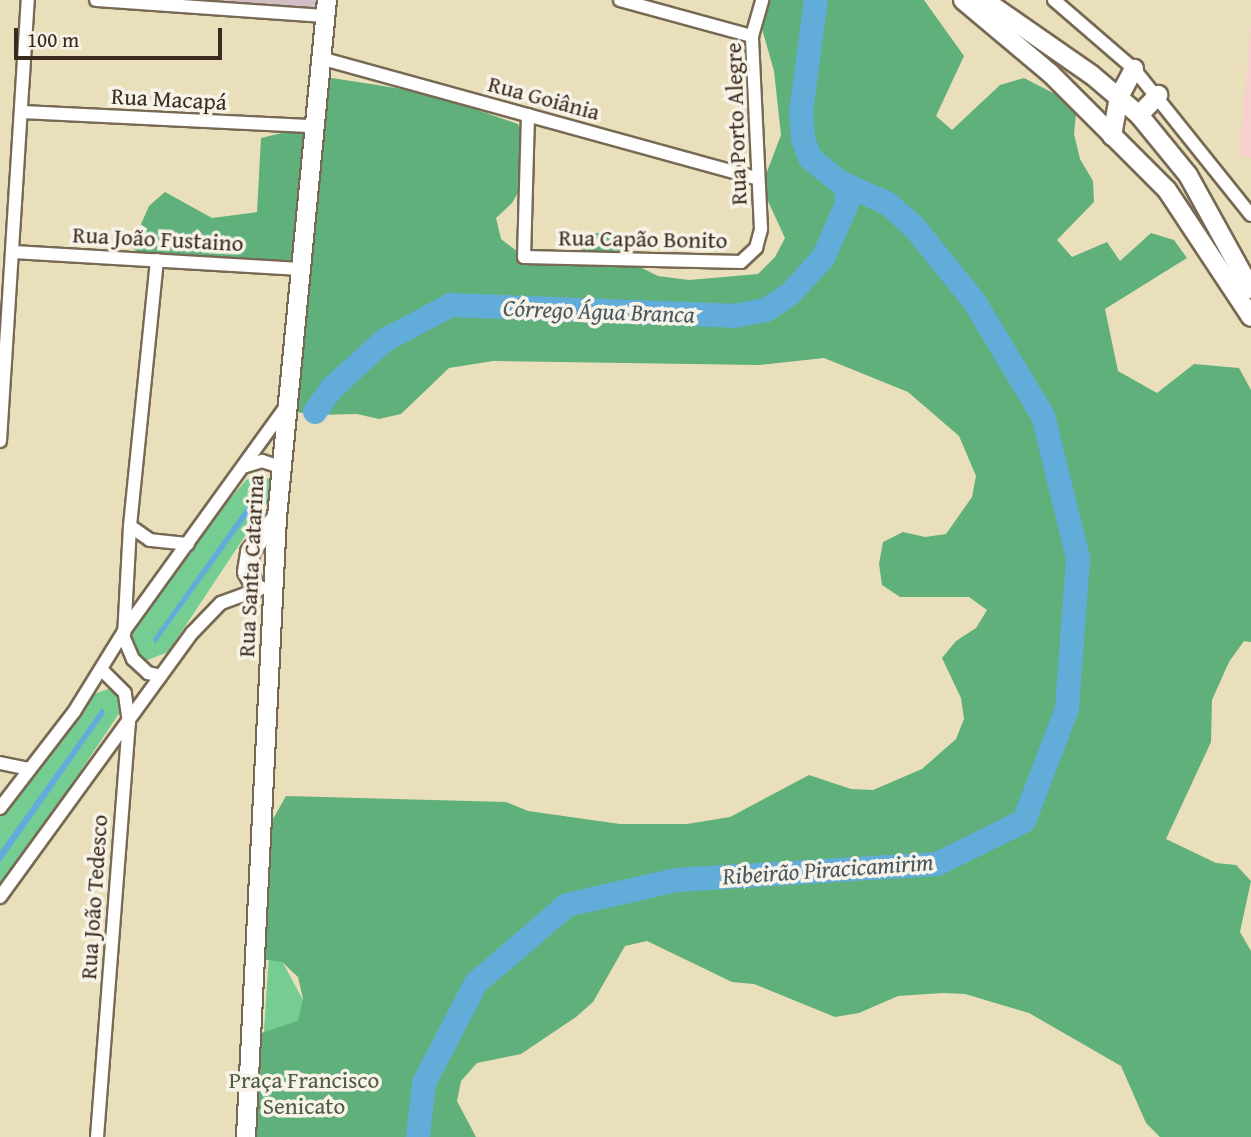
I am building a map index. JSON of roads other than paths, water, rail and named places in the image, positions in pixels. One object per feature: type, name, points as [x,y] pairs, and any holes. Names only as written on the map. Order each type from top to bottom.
[{"type":"street","points":[[0,441],[15,252],[28,0]]},
{"type":"street","points":[[96,0],[326,8]]},
{"type":"street","points":[[620,0],[752,36]]},
{"type":"street","name":"Rua Porto Alegre","points":[[756,248],[761,229],[752,36],[762,0]]},
{"type":"street","points":[[963,0],[1050,73],[1167,190],[1251,317]]},
{"type":"street","points":[[984,0],[1119,97],[1139,115],[1188,175],[1251,289]]},
{"type":"street","points":[[1054,0],[1134,69],[1158,95],[1251,215]]},
{"type":"street","name":"Rua Santa Catarina","points":[[246,1137],[265,588],[277,517],[298,269],[326,8]]},
{"type":"street","name":"Rua Goiânia","points":[[320,58],[757,178]]},
{"type":"street","points":[[1112,136],[1119,97],[1134,69]]},
{"type":"street","points":[[1139,115],[1158,95]]},
{"type":"street","name":"Rua Macapá","points":[[23,112],[313,126]]},
{"type":"street","name":"Rua Capão Bonito","points":[[528,115],[524,257],[741,262],[756,248]]},
{"type":"street","points":[[1167,190],[1188,175]]},
{"type":"street","name":"Rua João Fustaino","points":[[15,252],[298,269]]},
{"type":"street","points":[[157,260],[130,526],[124,631],[132,659],[148,673],[161,676]]},
{"type":"street","points":[[0,807],[102,670],[124,631],[244,468],[286,406]]},
{"type":"street","points":[[244,468],[262,461],[281,467]]},
{"type":"street","points":[[0,897],[192,633],[221,603],[265,588],[247,572],[250,552],[277,517]]},
{"type":"street","points":[[130,526],[150,540],[188,544]]},
{"type":"street","name":"Rua João Tedesco","points":[[97,1137],[129,723],[125,693],[102,670]]},
{"type":"street","points":[[0,763],[29,769]]},
{"type":"water","points":[[255,495],[259,500],[155,644],[153,639]]},
{"type":"water","points":[[102,708],[105,713],[0,863],[0,851]]},
{"type":"waterway","name":"Ribeirão Piracicamirim","points":[[418,1137],[424,1083],[476,983],[567,905],[676,880],[937,864],[1024,821],[1067,709],[1078,558],[1043,416],[974,301],[914,227],[887,203],[841,183],[810,158],[803,139],[801,112],[816,0]]},
{"type":"waterway","name":"Córrego Água Branca","points":[[315,412],[332,388],[385,340],[451,305],[734,316],[766,310],[791,293],[823,258],[846,206],[848,185]]},
{"type":"park label","name":"Praça Francisco Senicato","points":[[304,1093]]}]
